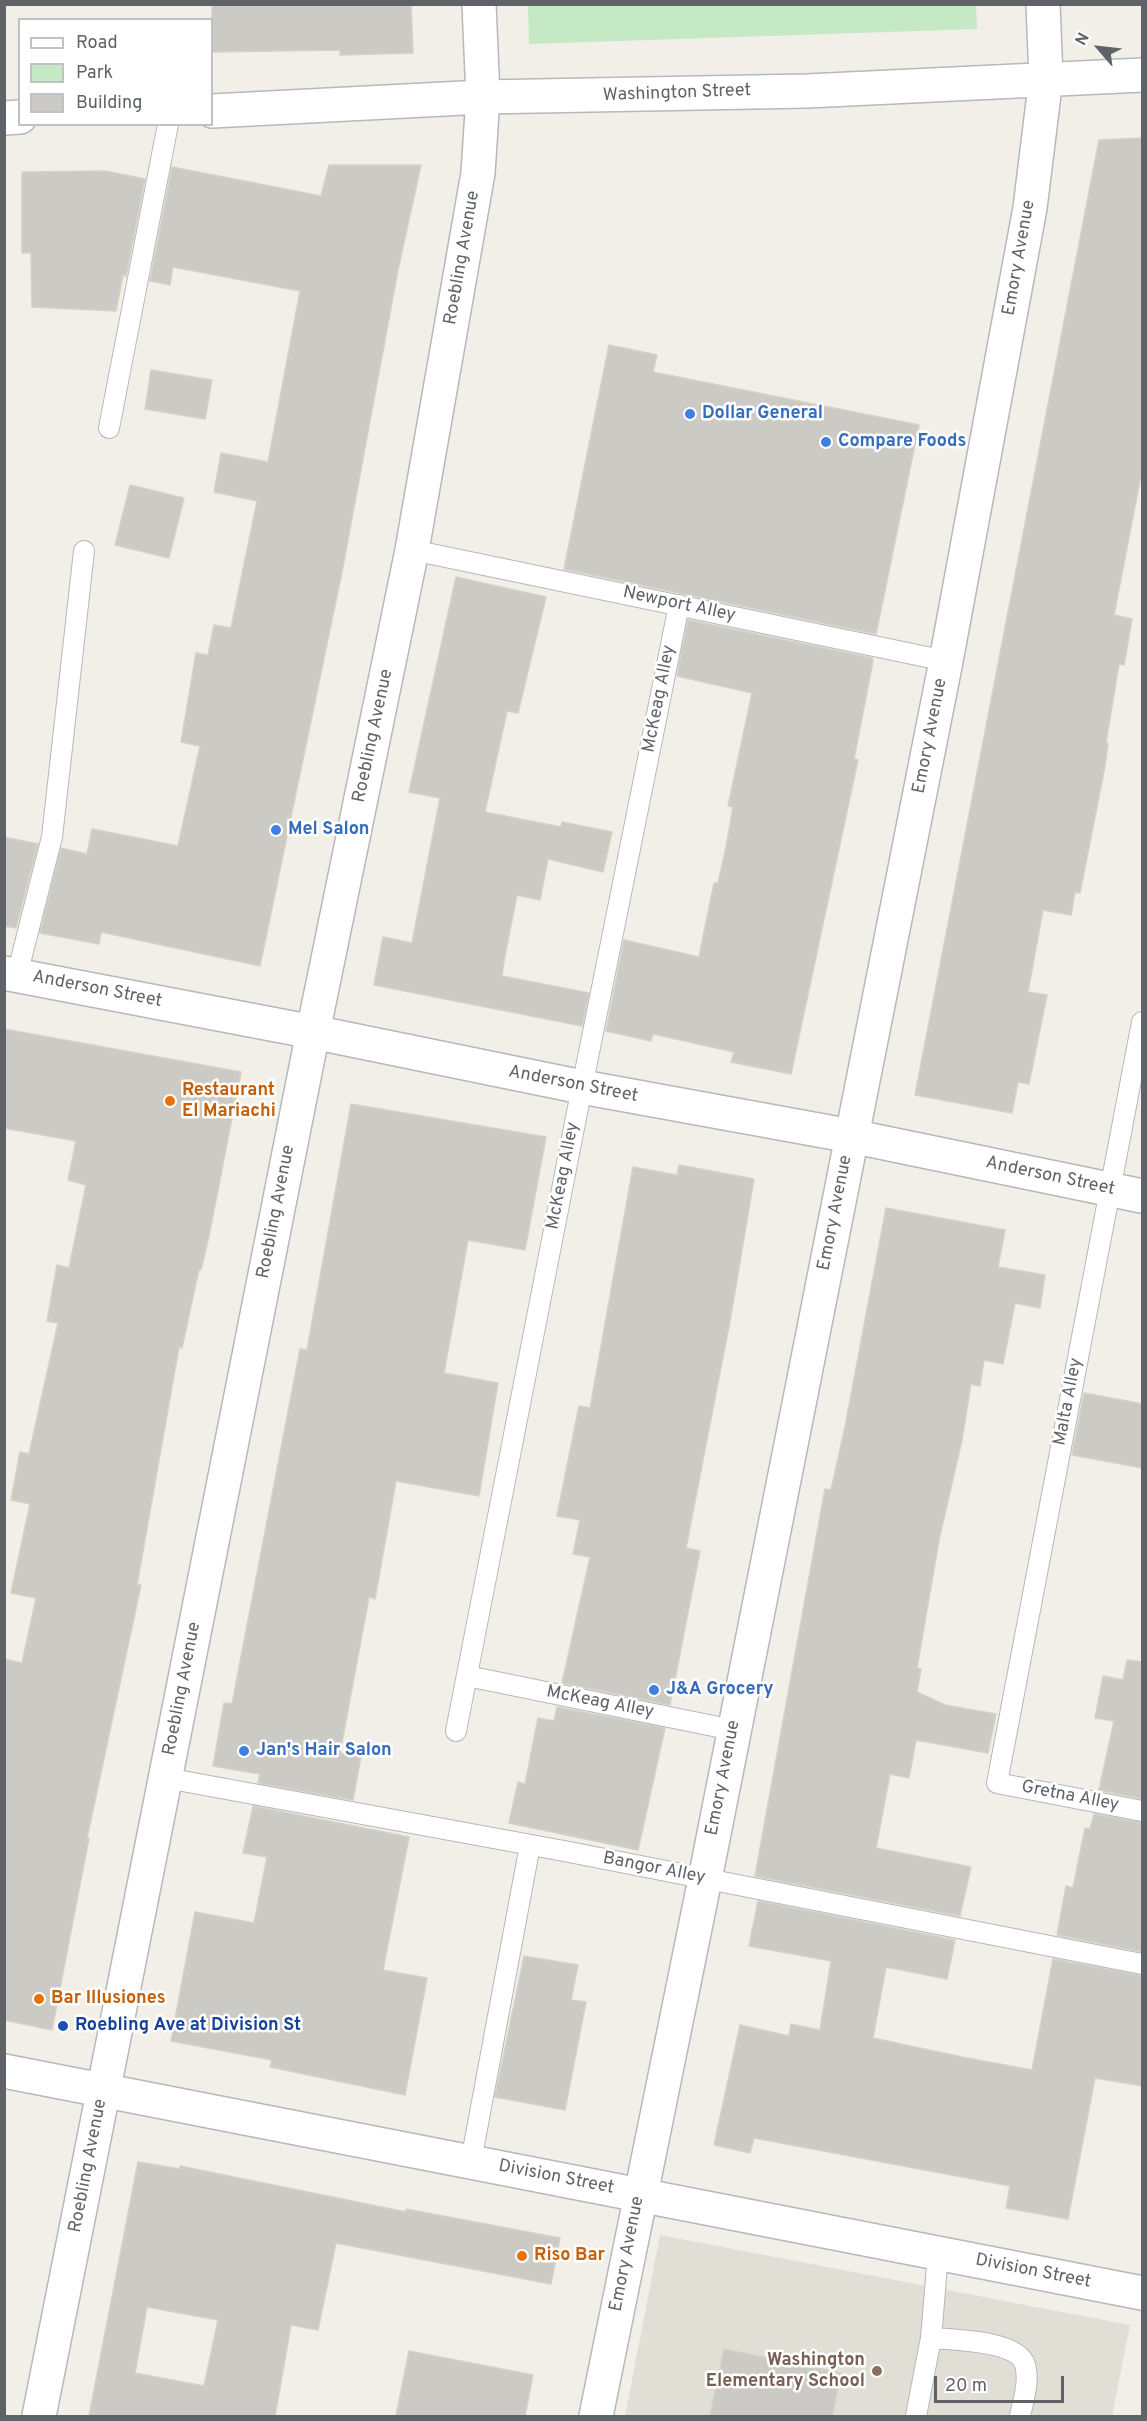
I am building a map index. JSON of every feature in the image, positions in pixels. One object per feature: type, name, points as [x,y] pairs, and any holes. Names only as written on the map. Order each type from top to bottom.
[{"type":"street","name":"Roebling Avenue","points":[[39,2416],[313,1032],[412,550],[478,173],[483,98],[479,4]]},
{"type":"street","name":"Emory Avenue","points":[[596,2416],[705,1879],[946,661],[1030,208],[1046,78],[1043,4]]},
{"type":"street","name":"Washington Street","points":[[213,111],[483,98],[807,91],[1143,75]]},
{"type":"street","name":"Anderson Street","points":[[11,974],[582,1087],[851,1136],[1143,1196]]},
{"type":"street","name":"Division Street","points":[[4,2071],[1143,2293]]},
{"type":"lane","points":[[109,428],[168,126]]},
{"type":"lane","name":"Newport Alley","points":[[412,550],[946,661]]},
{"type":"lane","points":[[11,974],[52,837],[84,551]]},
{"type":"lane","name":"McKeag Alley","points":[[456,1731],[679,605]]},
{"type":"lane","name":"Malta Alley","points":[[997,1783],[1143,1022]]},
{"type":"lane","name":"McKeag Alley","points":[[467,1676],[733,1730]]},
{"type":"lane","name":"Bangor Alley","points":[[166,1778],[530,1845],[1143,1964]]},
{"type":"lane","name":"Gretna Alley","points":[[997,1783],[1143,1811]]},
{"type":"lane","points":[[471,2162],[530,1845]]},
{"type":"lane","points":[[916,2416],[931,2338],[938,2254]]},
{"type":"lane","points":[[931,2338],[997,2345],[1016,2353],[1025,2364],[1027,2383],[1020,2416]]},
{"type":"shaded area","name":"Washington Elementary School","points":[[660,2235],[1130,2325],[1112,2416],[625,2416]]},
{"type":"green space","points":[[528,5],[976,5],[977,29],[529,44]]},
{"type":"building","points":[[212,4],[411,4],[413,53],[340,55],[340,50],[213,52]]},
{"type":"building","points":[[1143,138],[1143,465],[1114,615],[1132,619],[1124,665],[1119,664],[1106,743],[1108,744],[1105,766],[1080,893],[1075,892],[1071,915],[1043,910],[1028,992],[1047,995],[1029,1084],[1018,1082],[1012,1113],[915,1095],[1099,140]]},
{"type":"building","points":[[329,165],[421,165],[398,270],[342,572],[260,966],[101,932],[99,944],[40,933],[61,848],[87,854],[92,829],[178,846],[200,746],[181,742],[196,653],[208,655],[214,625],[231,628],[257,501],[214,492],[221,453],[268,462],[300,291],[173,267],[170,285],[150,281],[172,167],[321,196]]},
{"type":"building","points":[[105,171],[145,179],[126,276],[123,275],[116,311],[32,307],[31,253],[22,253],[22,172]]},
{"type":"building","points":[[609,345],[657,355],[653,372],[919,425],[876,634],[564,569]]},
{"type":"building","points":[[151,370],[212,380],[205,419],[145,409]]},
{"type":"building","points":[[130,485],[184,498],[169,558],[115,545]]},
{"type":"building","points":[[456,577],[546,597],[518,713],[507,711],[485,812],[561,827],[562,822],[612,832],[603,872],[548,859],[540,900],[517,895],[504,961],[502,976],[589,993],[582,1026],[374,985],[383,937],[412,943],[440,798],[409,792]]},
{"type":"building","points":[[688,620],[872,658],[873,661],[854,759],[858,760],[791,1074],[731,1062],[734,1052],[653,1034],[651,1041],[606,1031],[624,940],[699,957],[714,883],[718,883],[726,847],[733,807],[728,806],[752,693],[677,676]]},
{"type":"building","points":[[4,837],[38,844],[16,928],[4,926]]},
{"type":"building","points":[[4,1029],[241,1072],[209,1236],[201,1270],[199,1269],[182,1348],[179,1347],[137,1585],[141,1585],[87,1838],[89,1838],[52,2030],[4,2020],[4,1659],[22,1663],[36,1598],[11,1593],[30,1504],[11,1500],[20,1452],[29,1454],[58,1323],[47,1321],[57,1265],[69,1268],[86,1185],[68,1180],[76,1141],[4,1128]]},
{"type":"building","points":[[351,1104],[546,1137],[525,1250],[468,1240],[444,1373],[498,1383],[479,1496],[396,1481],[375,1599],[369,1597],[340,1753],[361,1756],[353,1800],[258,1783],[260,1774],[213,1766],[224,1703],[232,1704],[300,1349],[307,1350]]},
{"type":"building","points":[[679,1165],[754,1179],[730,1321],[686,1548],[700,1551],[670,1705],[562,1683],[590,1557],[573,1554],[580,1520],[557,1516],[579,1406],[590,1408],[633,1167],[677,1175]]},
{"type":"building","points":[[886,1208],[1005,1230],[998,1267],[1045,1275],[1040,1308],[1015,1303],[1003,1364],[984,1360],[980,1386],[971,1384],[962,1440],[939,1540],[917,1668],[921,1669],[917,1692],[945,1705],[996,1714],[988,1753],[916,1740],[909,1778],[890,1774],[876,1848],[971,1867],[960,1916],[755,1876],[825,1489],[831,1490],[845,1427]]},
{"type":"building","points":[[1084,1393],[1143,1404],[1143,1468],[1072,1455]]},
{"type":"building","points":[[1127,1660],[1143,1662],[1143,1799],[1099,1790],[1114,1721],[1095,1718],[1103,1676],[1123,1680]]},
{"type":"building","points":[[557,1707],[665,1728],[638,1850],[509,1823],[518,1782],[525,1784],[538,1718],[554,1721]]},
{"type":"building","points":[[253,1806],[409,1837],[383,1970],[427,1978],[405,2095],[270,2067],[272,2060],[171,2041],[195,1912],[254,1923],[267,1857],[243,1853]]},
{"type":"building","points":[[1094,1814],[1143,1823],[1143,1952],[1057,1935],[1066,1886],[1073,1888],[1085,1828],[1090,1829]]},
{"type":"building","points":[[758,1901],[955,1940],[947,1979],[886,1967],[873,2038],[962,2057],[1032,2070],[1053,1959],[1143,1976],[1143,2086],[1095,2078],[1068,2219],[1006,2208],[1010,2186],[754,2138],[750,2153],[714,2145],[740,2025],[789,2036],[791,2024],[820,2030],[831,1961],[749,1946]]},
{"type":"building","points":[[524,1956],[578,1965],[571,2000],[586,2002],[565,2110],[495,2097]]},
{"type":"building","points":[[138,2162],[180,2169],[180,2166],[406,2212],[406,2209],[560,2238],[551,2284],[336,2243],[318,2330],[291,2325],[275,2416],[89,2416]],"holes":[[[147,2307],[218,2320],[204,2386],[135,2373]]]},
{"type":"building","name":"Washington Elementary School","points":[[724,2349],[841,2373],[832,2416],[710,2416]]},
{"type":"building","points":[[409,2351],[533,2375],[525,2416],[396,2416]]},
{"type":"place","name":"Dollar General","points":[[690,414]]},
{"type":"place","name":"Compare Foods","points":[[826,442]]},
{"type":"place","name":"Mel Salon","points":[[276,830]]},
{"type":"place","name":"Restaurant El Mariachi","points":[[170,1101]]},
{"type":"place","name":"J&A Grocery","points":[[654,1690]]},
{"type":"place","name":"Jan's Hair Salon","points":[[244,1751]]},
{"type":"place","name":"Bar Illusiones","points":[[39,1999]]},
{"type":"place","name":"Roebling Ave at Division St","points":[[63,2026]]},
{"type":"place","name":"Riso Bar","points":[[522,2256]]},
{"type":"place","name":"Washington Elementary School","points":[[877,2371]]}]
